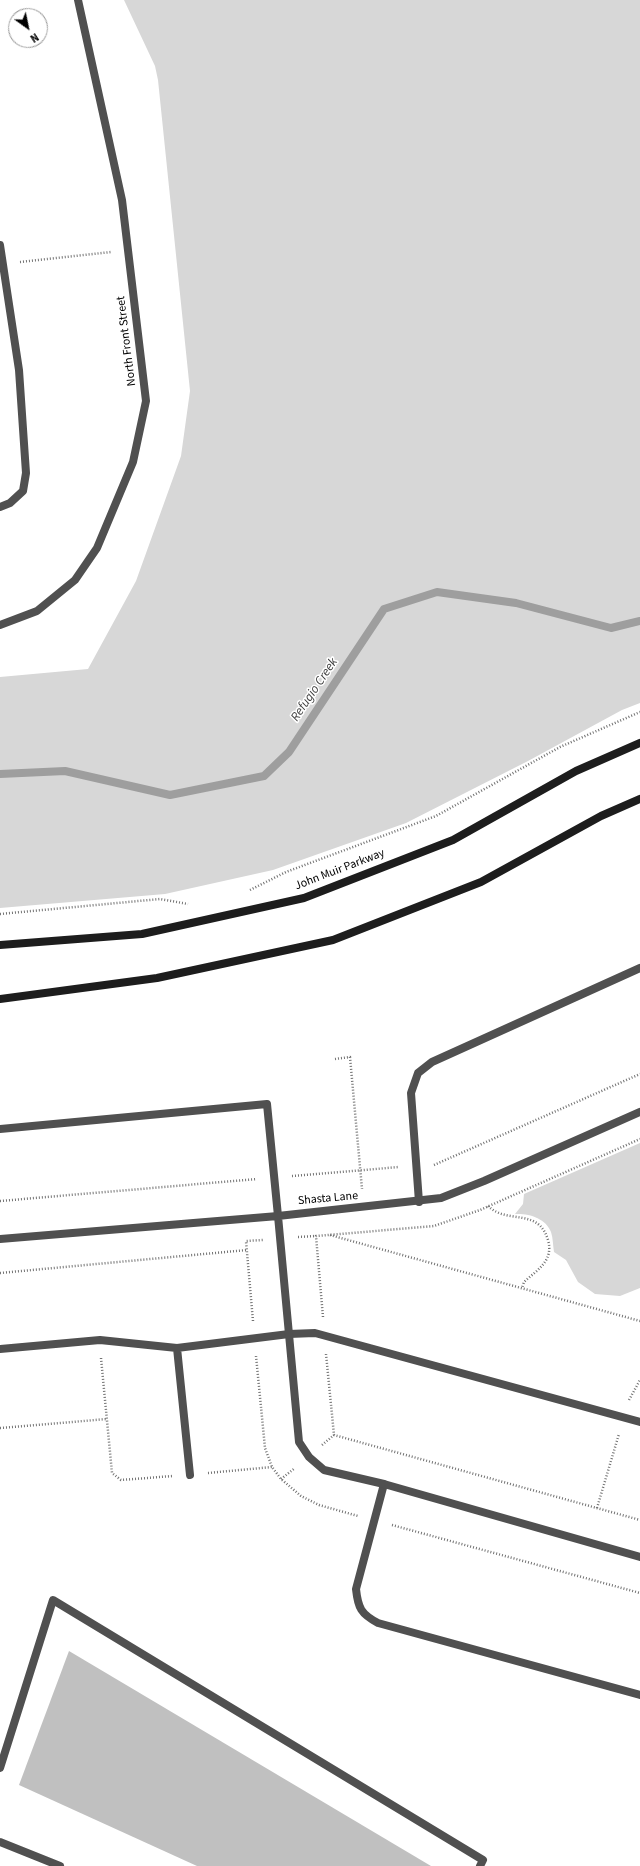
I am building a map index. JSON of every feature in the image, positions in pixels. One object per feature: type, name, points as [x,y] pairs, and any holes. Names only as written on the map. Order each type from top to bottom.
[{"type":"main road","name":"John Muir Parkway","points":[[0,945],[142,934],[304,898],[453,840],[576,771],[640,743]]},
{"type":"main road","points":[[0,999],[157,978],[333,940],[481,882],[601,816],[640,799]]},
{"type":"street","name":"North Front Street","points":[[0,625],[37,611],[75,580],[97,548],[132,462],[146,401],[122,200],[78,0]]},
{"type":"street","points":[[0,245],[19,370],[26,473],[23,491],[10,503],[0,507]]},
{"type":"street","points":[[419,1202],[411,1093],[418,1073],[439,1058],[640,968]]},
{"type":"street","points":[[0,1129],[267,1104],[299,1442],[309,1457],[324,1470],[384,1484],[640,1557]]},
{"type":"street","name":"Shasta Lane","points":[[0,1239],[278,1216],[419,1202],[441,1198],[484,1181],[640,1112]]},
{"type":"street","points":[[0,1349],[100,1340],[177,1348],[289,1334],[315,1333],[640,1422]]},
{"type":"street","points":[[177,1348],[190,1474]]},
{"type":"street","points":[[384,1484],[356,1589],[358,1604],[366,1616],[378,1623],[640,1695]]},
{"type":"street","points":[[0,1768],[53,1600],[483,1860],[480,1866]]},
{"type":"street","points":[[0,1842],[60,1866]]},
{"type":"path","points":[[3,264],[128,250]]},
{"type":"path","points":[[244,894],[286,872],[436,816],[560,748],[640,712]]},
{"type":"path","points":[[0,914],[160,899],[194,905]]},
{"type":"path","points":[[335,1058],[350,1057],[366,1231]]},
{"type":"path","points":[[0,1201],[274,1177],[434,1165],[640,1074]]},
{"type":"path","points":[[640,1139],[488,1206],[434,1226],[246,1241],[265,1448],[272,1467],[281,1479],[301,1496],[319,1505],[640,1593]]},
{"type":"path","points":[[488,1206],[495,1213],[503,1216],[516,1216],[538,1223],[546,1232],[550,1248],[549,1256],[542,1268],[524,1282],[522,1288]]},
{"type":"path","points":[[328,1234],[640,1321]]},
{"type":"path","points":[[316,1236],[334,1435],[640,1520]]},
{"type":"path","points":[[0,1273],[247,1250]]},
{"type":"path","points":[[100,1340],[112,1473],[121,1480],[272,1467]]},
{"type":"path","points":[[597,1508],[632,1393],[639,1385],[640,1380]]},
{"type":"path","points":[[0,1428],[107,1418]]},
{"type":"shaded area","points":[[124,0],[640,0],[640,703],[622,710],[528,761],[406,823],[273,870],[165,894],[0,908],[0,677],[88,669],[136,581],[181,456],[190,391],[158,80],[155,66]]},
{"type":"shaded area","points":[[640,1143],[640,1288],[620,1296],[595,1294],[578,1282],[566,1260],[554,1252],[551,1232],[545,1223],[536,1217],[525,1214],[515,1214],[523,1204],[524,1194]]},
{"type":"building","points":[[69,1651],[431,1866],[197,1866],[19,1785]]},
{"type":"waterway","name":"Refugio Creek","points":[[0,774],[65,771],[170,795],[264,776],[289,752],[384,609],[437,592],[516,603],[611,628],[640,621]]}]
